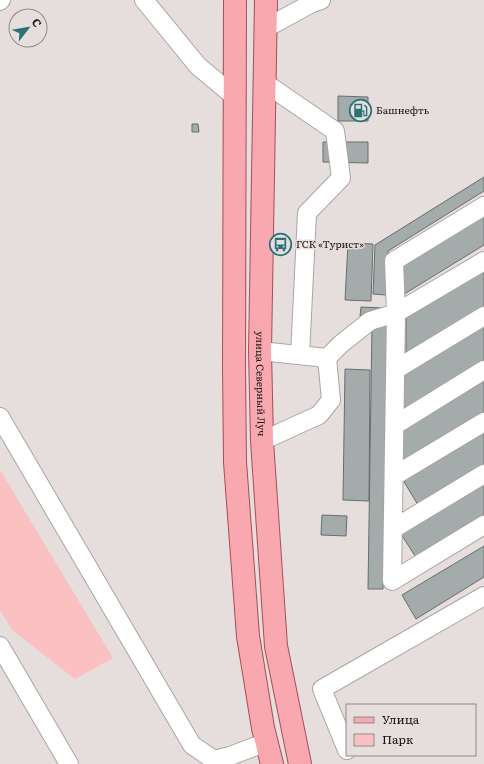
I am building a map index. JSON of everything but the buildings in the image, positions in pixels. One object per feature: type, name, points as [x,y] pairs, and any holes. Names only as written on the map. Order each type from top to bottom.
[{"type":"main road","points":[[235,0],[235,462],[248,636],[272,764]]},
{"type":"main road","name":"улица Северный Луч","points":[[266,0],[260,351],[262,441],[276,646],[300,764]]},
{"type":"lane","points":[[144,0],[198,66],[235,97]]},
{"type":"lane","points":[[266,28],[312,3],[321,0]]},
{"type":"lane","points":[[265,83],[335,131],[341,178],[307,213],[300,355]]},
{"type":"lane","points":[[484,206],[394,261],[396,313],[392,581],[484,525]]},
{"type":"lane","points":[[327,358],[341,344],[370,321],[396,313],[484,262]]},
{"type":"lane","points":[[395,370],[484,316]]},
{"type":"lane","points":[[260,351],[327,358]]},
{"type":"lane","points":[[262,441],[319,415],[331,400],[327,358]]},
{"type":"lane","points":[[395,425],[484,370]]},
{"type":"lane","points":[[0,417],[192,745],[208,762],[230,756],[267,742]]},
{"type":"lane","points":[[394,476],[484,422]]},
{"type":"lane","points":[[393,529],[484,474]]},
{"type":"lane","points":[[346,748],[322,689],[484,596]]},
{"type":"lane","points":[[0,646],[69,764]]},
{"type":"green space","points":[[0,470],[113,658],[75,679],[12,630],[0,610]]},
{"type":"place","name":"Башнефть","points":[[361,110]]},
{"type":"place","name":"ГСК «Турист»","points":[[280,244]]}]
